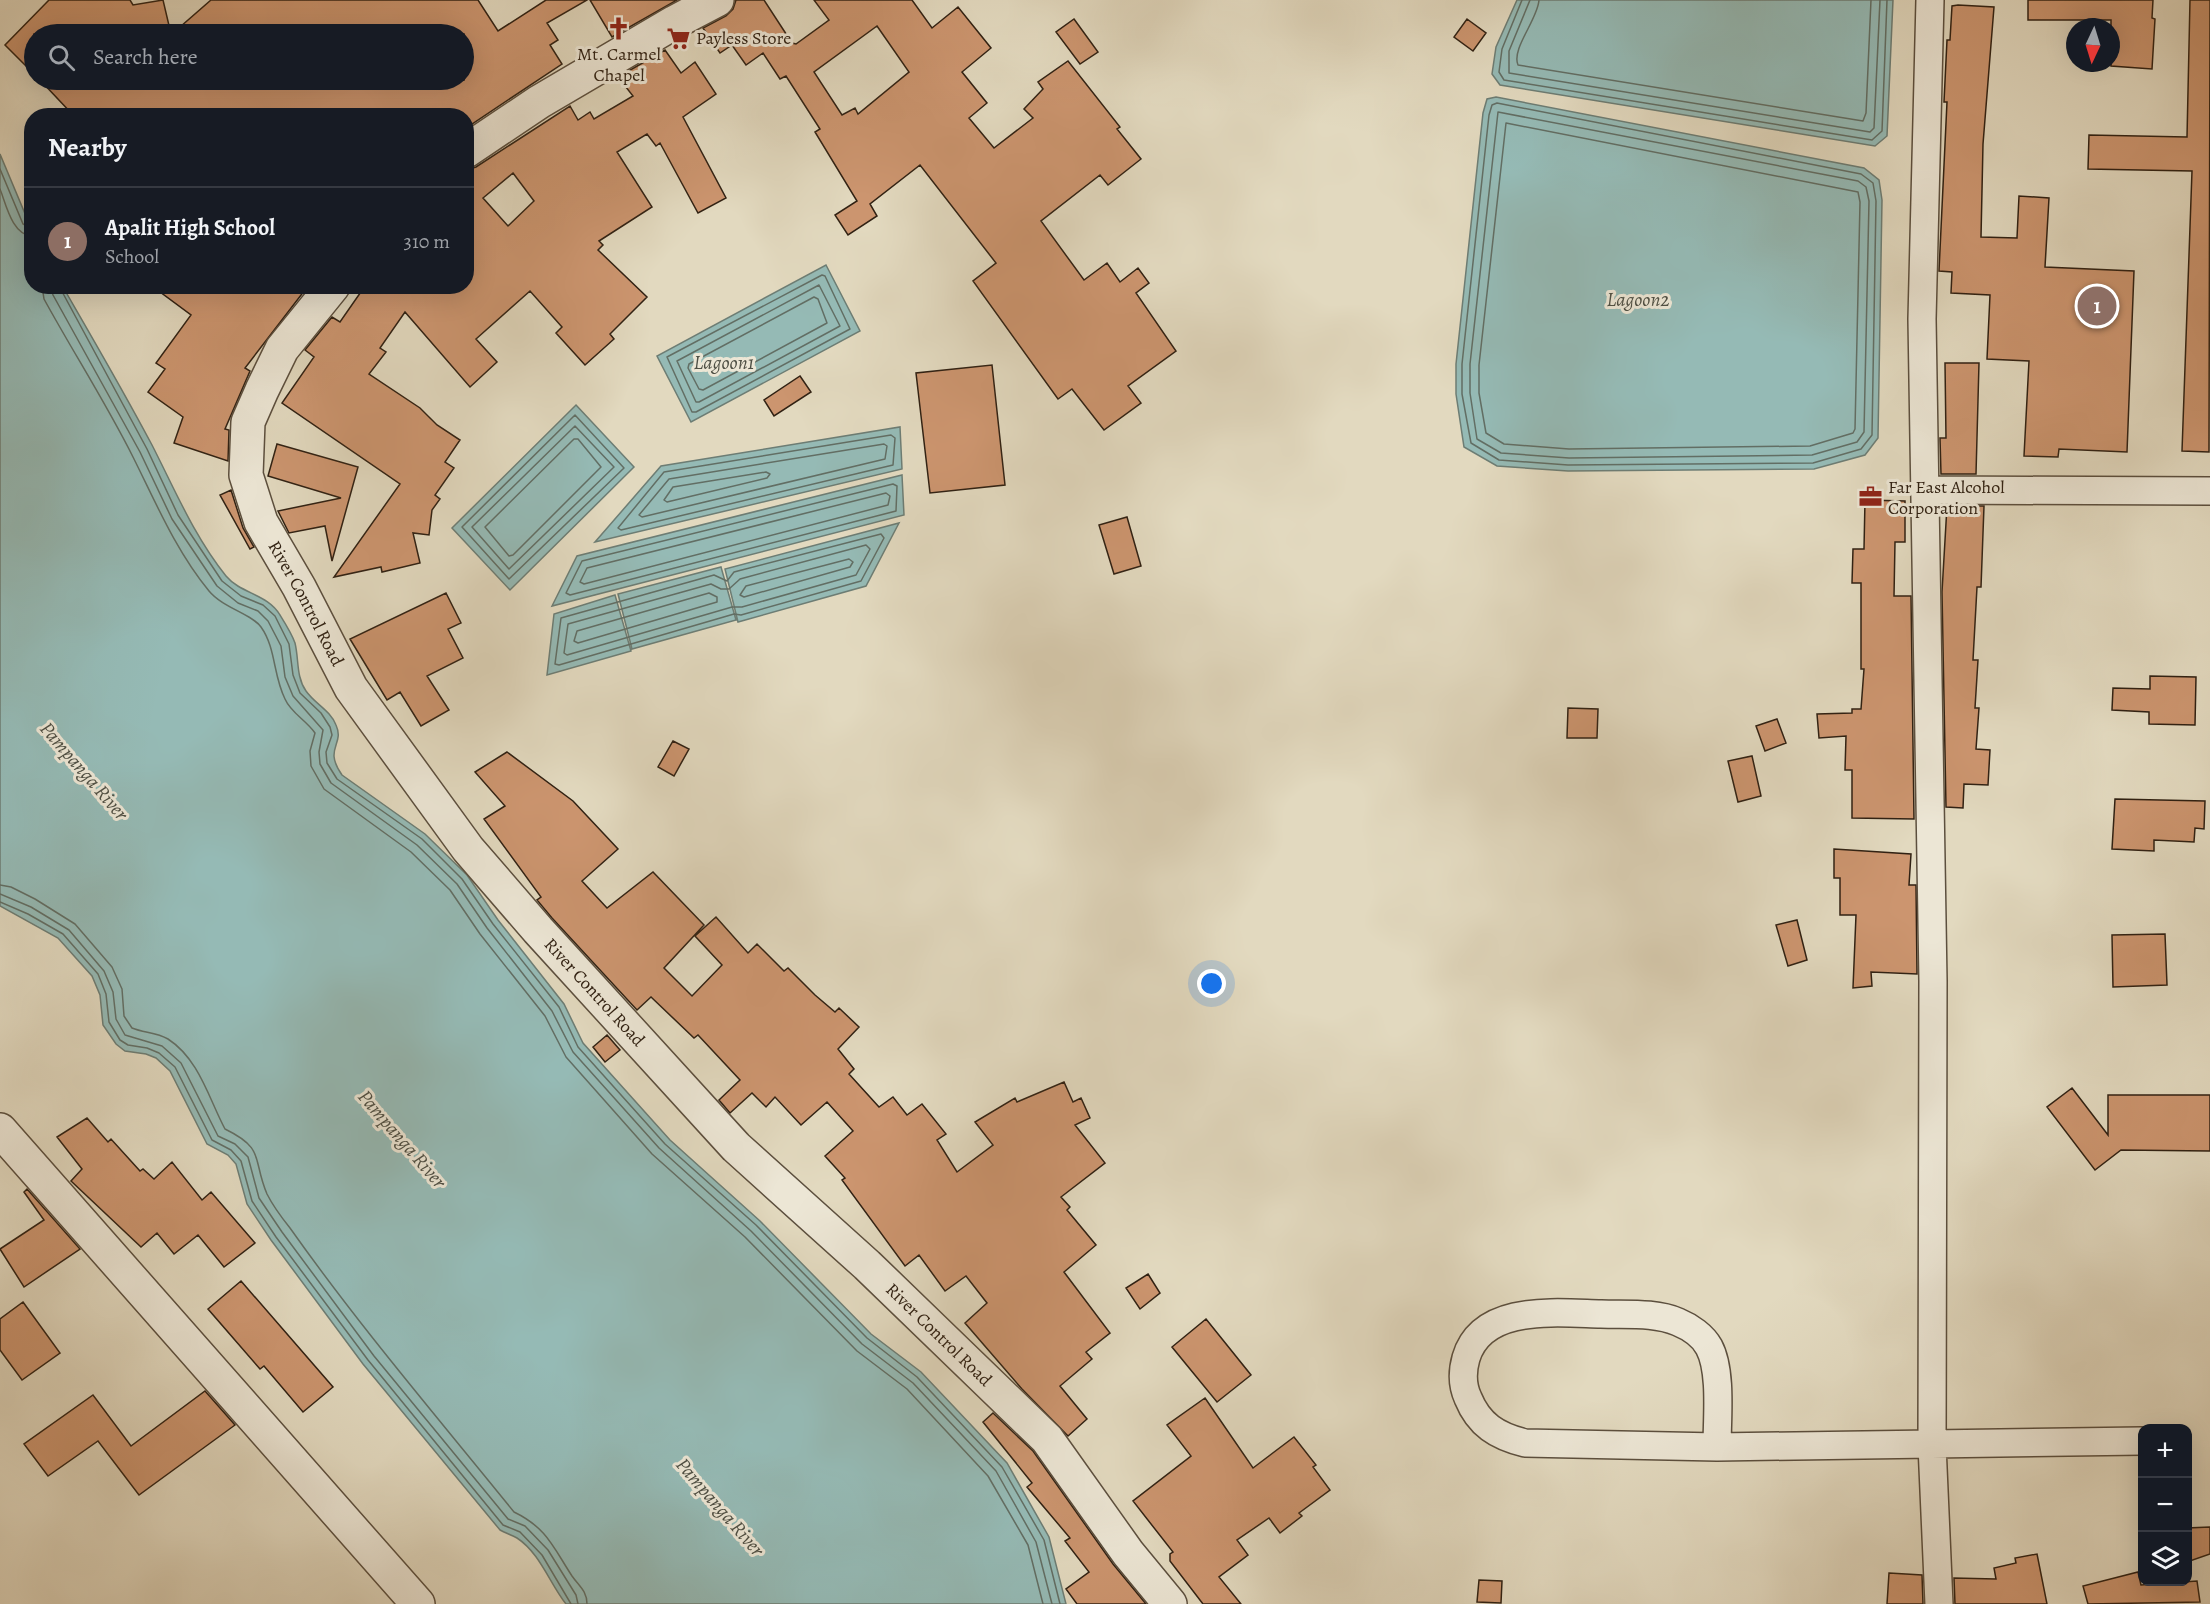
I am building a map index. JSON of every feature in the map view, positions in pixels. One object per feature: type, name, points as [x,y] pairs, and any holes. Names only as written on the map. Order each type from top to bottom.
[{"type":"street","points":[[474,146],[555,92],[717,0]]},
{"type":"street","points":[[1930,0],[1922,231],[1933,981],[1932,1445],[1939,1604]]},
{"type":"street","name":"River Control Road","points":[[327,294],[282,349],[248,422],[246,475],[261,522],[299,587],[351,688],[468,849],[538,930],[736,1147],[867,1264],[1047,1439],[1128,1553],[1170,1604]]},
{"type":"street","points":[[1926,490],[2210,491]]},
{"type":"street","points":[[0,1130],[418,1604]]},
{"type":"street","points":[[1717,1447],[1715,1367],[1709,1347],[1696,1332],[1677,1321],[1648,1315],[1562,1313],[1519,1316],[1496,1322],[1479,1334],[1469,1349],[1463,1369],[1465,1390],[1473,1411],[1486,1428],[1508,1439],[1551,1445],[1717,1447],[2138,1441]]},
{"type":"water","points":[[1517,0],[1893,0],[1887,136],[1875,146],[1500,85],[1492,74],[1496,47]]},
{"type":"water","name":"Lagoon2","points":[[1496,97],[1864,168],[1879,180],[1882,200],[1878,438],[1865,455],[1814,469],[1568,471],[1497,466],[1464,447],[1456,394],[1456,364],[1483,113],[1487,99]]},
{"type":"water","name":"Pampanga River","points":[[0,154],[24,211],[24,294],[67,294],[152,445],[204,545],[232,582],[262,598],[280,615],[295,643],[303,686],[330,715],[336,725],[338,737],[334,759],[342,775],[425,834],[467,875],[498,920],[564,1004],[583,1043],[670,1140],[760,1221],[871,1334],[921,1372],[1007,1463],[1049,1537],[1066,1604],[566,1604],[532,1552],[517,1538],[500,1530],[363,1364],[247,1204],[236,1164],[228,1155],[207,1144],[170,1071],[156,1058],[125,1051],[116,1044],[103,1025],[100,995],[92,976],[58,938],[0,906]]},
{"type":"water","name":"Lagoon1","points":[[826,265],[860,331],[691,422],[657,356]]},
{"type":"water","points":[[576,405],[634,467],[510,590],[452,528]]},
{"type":"water","points":[[900,427],[902,469],[595,542],[661,466]]},
{"type":"water","points":[[902,475],[904,515],[552,606],[577,556]]},
{"type":"water","points":[[899,523],[866,586],[738,622],[725,569]]},
{"type":"water","points":[[721,567],[736,620],[632,649],[618,594]]},
{"type":"water","points":[[615,595],[631,651],[547,675],[554,614]]},
{"type":"building","points":[[49,0],[130,0],[133,5],[163,0],[169,24],[26,24]]},
{"type":"building","points":[[211,0],[478,0],[498,31],[546,0],[587,0],[547,23],[558,40],[550,45],[562,64],[474,123],[474,108],[66,108],[49,90],[474,90],[474,24],[183,24]]},
{"type":"building","name":"Mt. Carmel Chapel","points":[[590,0],[677,0],[612,37]]},
{"type":"building","points":[[736,0],[764,0],[792,43],[796,44],[829,20],[814,0],[912,0],[932,28],[958,7],[991,48],[962,72],[987,103],[969,118],[994,148],[1033,118],[1024,109],[1043,89],[1038,82],[1068,61],[1120,127],[1117,129],[1141,159],[1108,185],[1100,175],[1041,221],[1084,280],[1107,263],[1120,282],[1138,268],[1149,283],[1136,293],[1176,351],[1128,386],[1141,403],[1104,430],[1072,389],[1058,399],[973,281],[996,263],[920,165],[870,204],[877,216],[848,235],[835,215],[857,201],[815,132],[820,129],[786,76],[780,79],[763,53],[746,65],[732,45],[720,53],[703,28],[726,16],[733,9]],"holes":[[[877,26],[909,72],[858,114],[855,108],[842,115],[814,72]]]},
{"type":"building","points":[[2028,0],[2153,0],[2152,18],[2155,19],[2152,69],[2120,67],[2120,18],[2028,20]]},
{"type":"building","points":[[2190,0],[2210,0],[2209,452],[2182,451],[2192,171],[2088,169],[2089,135],[2187,137]]},
{"type":"building","points":[[1952,6],[1994,7],[1983,144],[1981,237],[2017,238],[2019,196],[2049,198],[2045,267],[2134,271],[2127,452],[2059,449],[2058,457],[2024,456],[2029,361],[1987,359],[1990,295],[1951,293],[1952,272],[1939,271],[1947,102],[1944,102],[1947,40],[1950,40]]},
{"type":"building","points":[[1074,19],[1098,52],[1080,64],[1056,32]]},
{"type":"building","points":[[1467,19],[1486,33],[1473,51],[1454,37]]},
{"type":"building","points":[[24,26],[24,64],[5,45]]},
{"type":"building","points":[[665,50],[681,73],[695,62],[716,94],[683,117],[726,198],[698,213],[660,143],[656,146],[647,134],[617,152],[652,207],[599,241],[603,245],[598,250],[647,297],[610,334],[614,339],[585,365],[556,333],[562,327],[530,291],[476,339],[497,362],[470,387],[405,312],[380,348],[386,352],[369,374],[420,408],[437,425],[460,440],[445,462],[454,468],[435,495],[440,499],[432,510],[429,535],[413,533],[420,563],[382,572],[381,567],[334,577],[400,484],[282,403],[314,357],[305,350],[332,317],[340,322],[359,294],[474,294],[474,168],[570,106],[578,120],[590,112],[594,119],[633,96],[618,77]],"holes":[[[513,173],[534,201],[508,226],[483,198]]]},
{"type":"building","points":[[163,294],[302,294],[245,368],[250,371],[225,429],[229,430],[228,461],[174,443],[183,417],[148,392],[165,369],[156,363],[191,315]]},
{"type":"building","points":[[1945,363],[1979,363],[1976,474],[1941,474],[1940,438],[1946,438]]},
{"type":"building","points":[[992,365],[1005,485],[930,493],[916,373]]},
{"type":"building","points":[[800,376],[811,392],[774,416],[764,400]]},
{"type":"building","points":[[277,444],[358,467],[332,561],[325,526],[289,533],[278,511],[341,498],[268,476]]},
{"type":"building","points":[[231,490],[243,528],[254,547],[250,549],[220,495]]},
{"type":"building","points":[[1865,500],[1905,501],[1905,542],[1895,542],[1894,596],[1911,596],[1914,819],[1852,818],[1852,770],[1845,770],[1846,736],[1819,738],[1817,714],[1852,713],[1852,709],[1861,709],[1864,669],[1861,669],[1861,583],[1852,583],[1853,549],[1864,549]]},
{"type":"building","points":[[1947,506],[1984,506],[1981,587],[1977,587],[1973,660],[1978,660],[1975,708],[1979,708],[1976,749],[1990,750],[1988,785],[1964,784],[1963,808],[1946,807],[1942,592]]},
{"type":"building","points":[[1127,517],[1141,566],[1114,574],[1099,525]]},
{"type":"building","points":[[446,593],[461,623],[448,629],[463,658],[427,676],[449,710],[421,726],[400,692],[387,700],[350,639]]},
{"type":"building","points":[[2150,676],[2196,677],[2195,725],[2149,724],[2149,712],[2112,710],[2113,688],[2150,689]]},
{"type":"building","points":[[1568,708],[1598,709],[1597,738],[1567,738]]},
{"type":"building","points":[[1777,719],[1786,743],[1765,751],[1756,726]]},
{"type":"building","points":[[673,741],[689,749],[674,776],[658,767]]},
{"type":"building","points":[[507,752],[573,801],[618,849],[582,881],[607,908],[653,872],[704,925],[664,968],[692,996],[722,965],[695,936],[716,917],[748,953],[757,944],[784,971],[788,968],[835,1012],[839,1008],[859,1027],[838,1049],[854,1069],[849,1074],[879,1107],[893,1097],[907,1115],[922,1104],[946,1134],[937,1140],[957,1172],[993,1145],[975,1122],[1015,1098],[1017,1102],[1064,1082],[1073,1102],[1081,1098],[1090,1118],[1075,1125],[1105,1163],[1061,1197],[1070,1207],[1067,1210],[1096,1245],[1064,1272],[1110,1333],[1086,1352],[1092,1359],[1060,1386],[1087,1419],[1068,1436],[1022,1389],[965,1323],[987,1303],[966,1276],[945,1291],[919,1255],[905,1266],[842,1180],[845,1178],[825,1156],[853,1131],[827,1102],[801,1125],[775,1097],[766,1107],[752,1093],[730,1113],[719,1100],[740,1080],[698,1035],[694,1038],[651,997],[637,1010],[537,900],[541,897],[484,819],[505,806],[475,772]]},
{"type":"building","points":[[1752,756],[1761,796],[1738,802],[1728,761]]},
{"type":"building","points":[[2115,799],[2205,801],[2204,829],[2195,828],[2194,842],[2154,840],[2154,851],[2112,849]]},
{"type":"building","points":[[1834,849],[1911,854],[1909,885],[1916,885],[1917,974],[1871,972],[1872,986],[1853,988],[1856,915],[1840,915],[1840,878],[1834,878]]},
{"type":"building","points":[[1797,920],[1807,960],[1788,966],[1776,925]]},
{"type":"building","points":[[2165,934],[2167,985],[2113,987],[2112,935]]},
{"type":"building","points":[[607,1035],[620,1050],[605,1062],[593,1047]]},
{"type":"building","points":[[2072,1088],[2108,1135],[2108,1095],[2210,1095],[2210,1151],[2121,1150],[2095,1170],[2047,1107]]},
{"type":"building","points":[[87,1118],[108,1142],[111,1139],[140,1171],[143,1169],[154,1179],[172,1162],[202,1200],[211,1192],[255,1243],[224,1267],[198,1235],[174,1254],[157,1233],[141,1247],[71,1181],[82,1169],[57,1137]]},
{"type":"building","points":[[27,1189],[80,1249],[24,1287],[0,1249],[44,1220],[24,1192]]},
{"type":"building","points":[[1148,1274],[1160,1293],[1140,1309],[1126,1288]]},
{"type":"building","points":[[241,1281],[333,1387],[303,1412],[264,1366],[260,1369],[208,1309]]},
{"type":"building","points":[[23,1302],[60,1353],[22,1380],[0,1350],[0,1319]]},
{"type":"building","points":[[1206,1319],[1251,1375],[1217,1402],[1172,1347]]},
{"type":"building","points":[[205,1391],[235,1425],[139,1495],[98,1441],[48,1476],[24,1444],[93,1395],[131,1446]]},
{"type":"building","points":[[1205,1398],[1253,1468],[1294,1437],[1316,1465],[1313,1467],[1330,1490],[1299,1513],[1302,1516],[1280,1533],[1269,1518],[1237,1540],[1248,1555],[1219,1577],[1241,1604],[1203,1604],[1170,1561],[1170,1554],[1173,1552],[1133,1501],[1191,1456],[1167,1425]]},
{"type":"building","points":[[993,1413],[1033,1451],[1113,1564],[1146,1604],[1077,1604],[1066,1589],[1089,1572],[1065,1541],[1070,1538],[1027,1487],[1032,1483],[983,1422]]},
{"type":"building","points":[[2210,1527],[2210,1554],[2192,1560],[2192,1532],[2192,1528]]},
{"type":"building","points":[[2037,1554],[2047,1604],[1955,1604],[1954,1578],[1996,1579],[1994,1568],[2016,1563],[2015,1558]]},
{"type":"building","points":[[2138,1572],[2138,1586],[2192,1586],[2192,1581],[2197,1581],[2200,1602],[2088,1604],[2083,1586]]},
{"type":"building","points":[[1889,1573],[1922,1575],[1923,1604],[1887,1604]]},
{"type":"building","points":[[1479,1580],[1502,1581],[1501,1603],[1477,1602]]},
{"type":"place","name":"Mt. Carmel Chapel","points":[[619,28]]},
{"type":"place","name":"Payless Store","points":[[678,38]]},
{"type":"place","name":"Apalit High School","points":[[2097,306]]},
{"type":"place","name":"Far East Alcohol Corporation","points":[[1870,497]]}]
